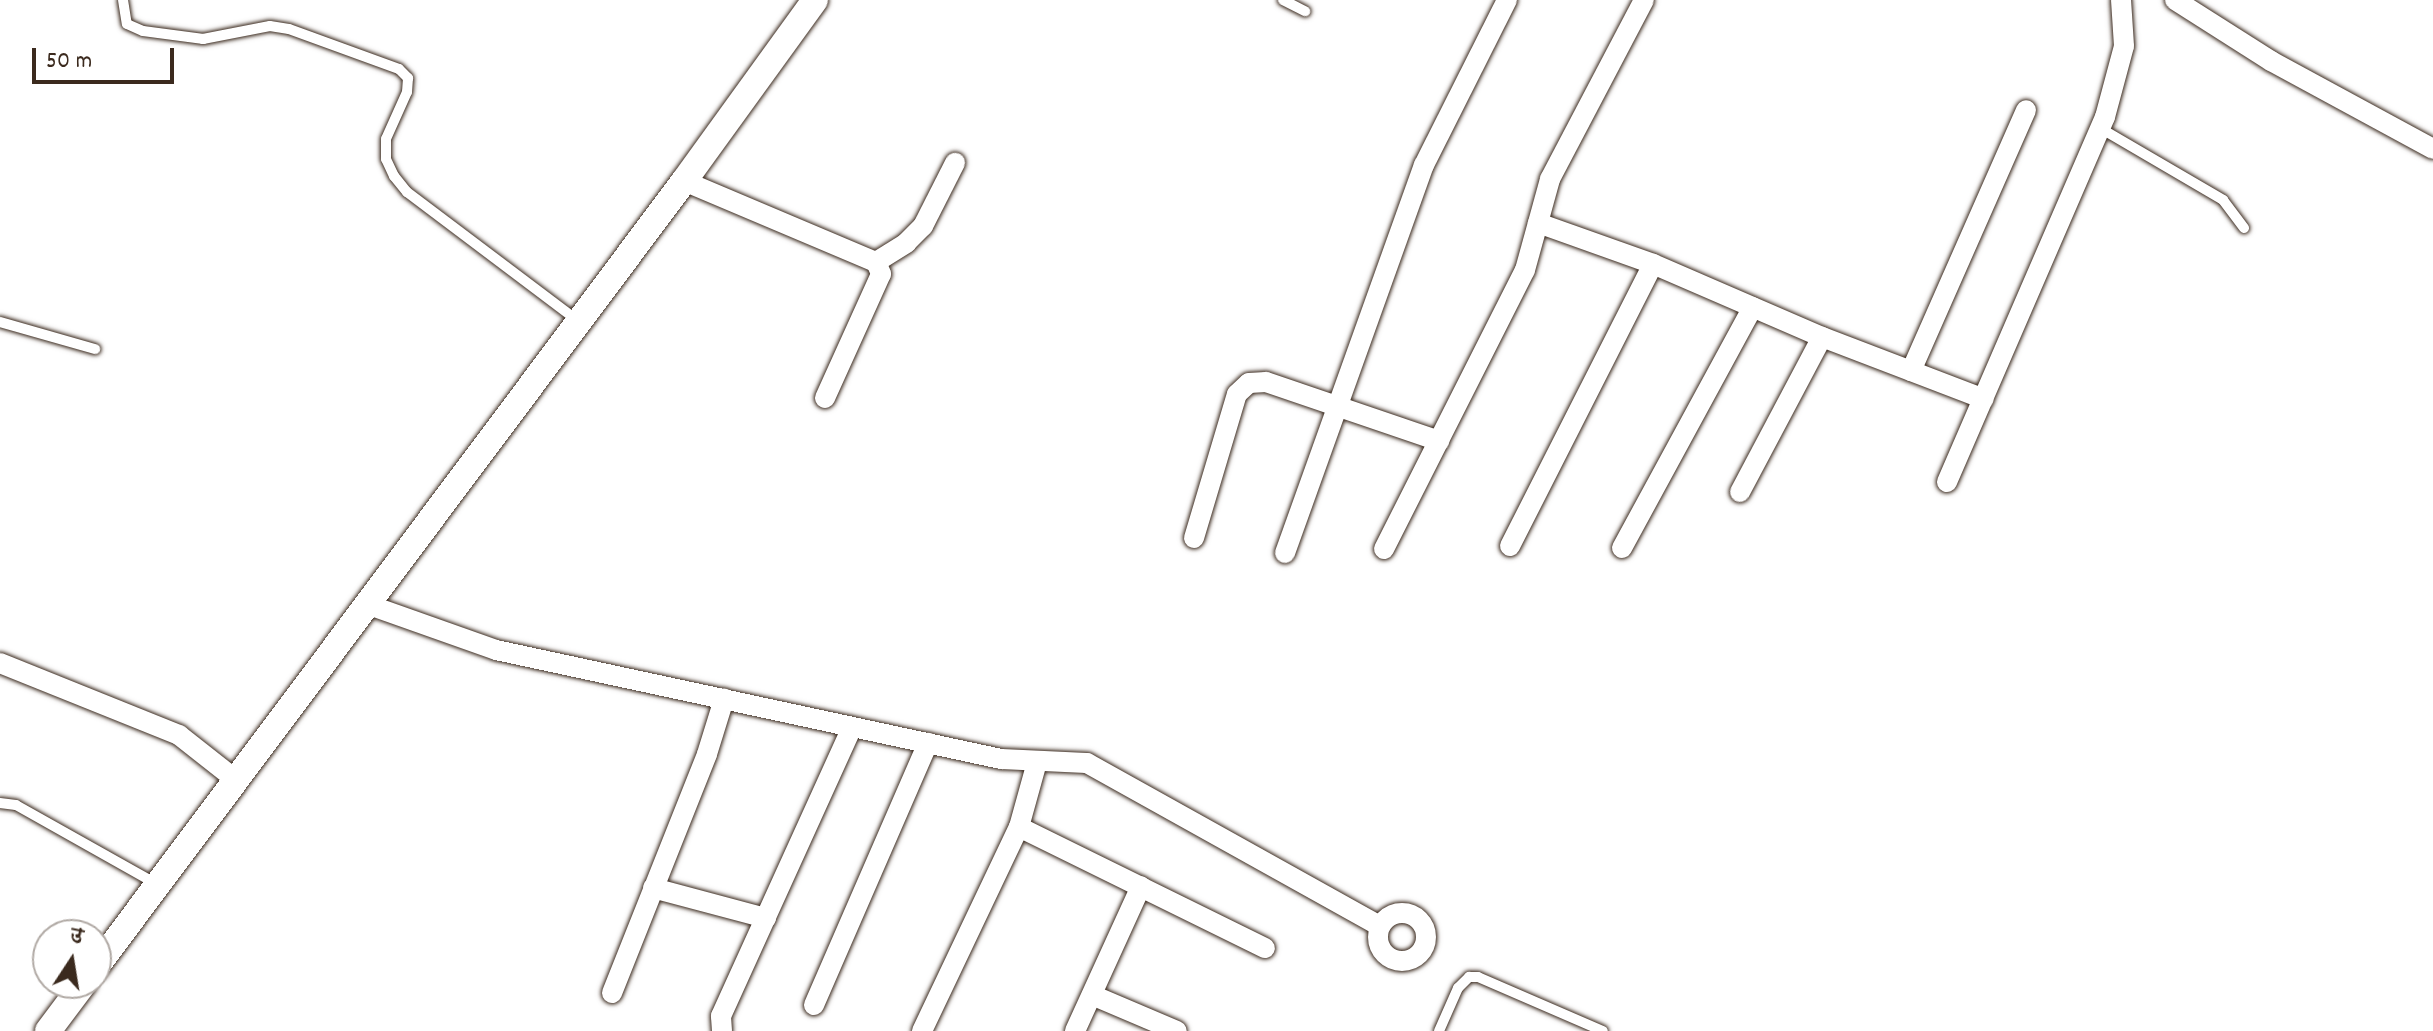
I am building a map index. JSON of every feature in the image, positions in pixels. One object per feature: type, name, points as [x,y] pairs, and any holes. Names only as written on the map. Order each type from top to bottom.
[{"type":"street","points":[[112,946],[369,605],[815,0]]},
{"type":"street","points":[[1285,553],[1428,155],[1507,0]]},
{"type":"street","points":[[1384,549],[1525,270],[1550,179],[1644,0]]},
{"type":"street","points":[[1947,482],[2100,128],[2124,46],[2121,0]]},
{"type":"street","points":[[2175,0],[2271,61],[2433,149]]},
{"type":"street","points":[[1911,371],[2026,110]]},
{"type":"street","points":[[876,262],[906,243],[923,226],[955,163]]},
{"type":"street","points":[[684,181],[876,262],[881,274],[825,398]]},
{"type":"street","points":[[1538,223],[1653,264],[1822,337],[1984,399]]},
{"type":"street","points":[[1510,546],[1653,264]]},
{"type":"street","points":[[1622,548],[1753,307]]},
{"type":"street","points":[[1740,492],[1822,337]]},
{"type":"street","points":[[1194,538],[1237,394],[1249,383],[1266,382],[1439,441]]},
{"type":"street","points":[[369,605],[496,650],[928,743],[1037,762],[1071,760],[1087,763],[1380,926]]},
{"type":"street","points":[[0,663],[179,735],[236,780]]},
{"type":"street","points":[[612,993],[707,754],[724,699]]},
{"type":"street","points":[[722,1031],[721,1016],[852,727]]},
{"type":"street","points":[[814,1005],[928,743]]},
{"type":"street","points":[[922,1031],[1019,827],[1037,762]]},
{"type":"street","points":[[1019,827],[1265,948]]},
{"type":"street","points":[[1075,1031],[1141,886]]},
{"type":"street","points":[[653,888],[766,918]]},
{"type":"street","points":[[1092,995],[1177,1031]]},
{"type":"street","points":[[48,1031],[72,999]]},
{"type":"lane","points":[[123,0],[127,24],[143,31],[203,39],[270,26],[289,29],[399,69],[408,78],[407,92],[386,139],[386,159],[394,176],[407,192],[578,321]]},
{"type":"lane","points":[[1283,0],[1305,11]]},
{"type":"lane","points":[[2100,128],[2223,200],[2244,228]]},
{"type":"lane","points":[[0,322],[95,349]]},
{"type":"lane","points":[[0,803],[16,805],[158,884]]},
{"type":"lane","points":[[1439,1031],[1458,988],[1469,977],[1478,977],[1603,1031]]}]
